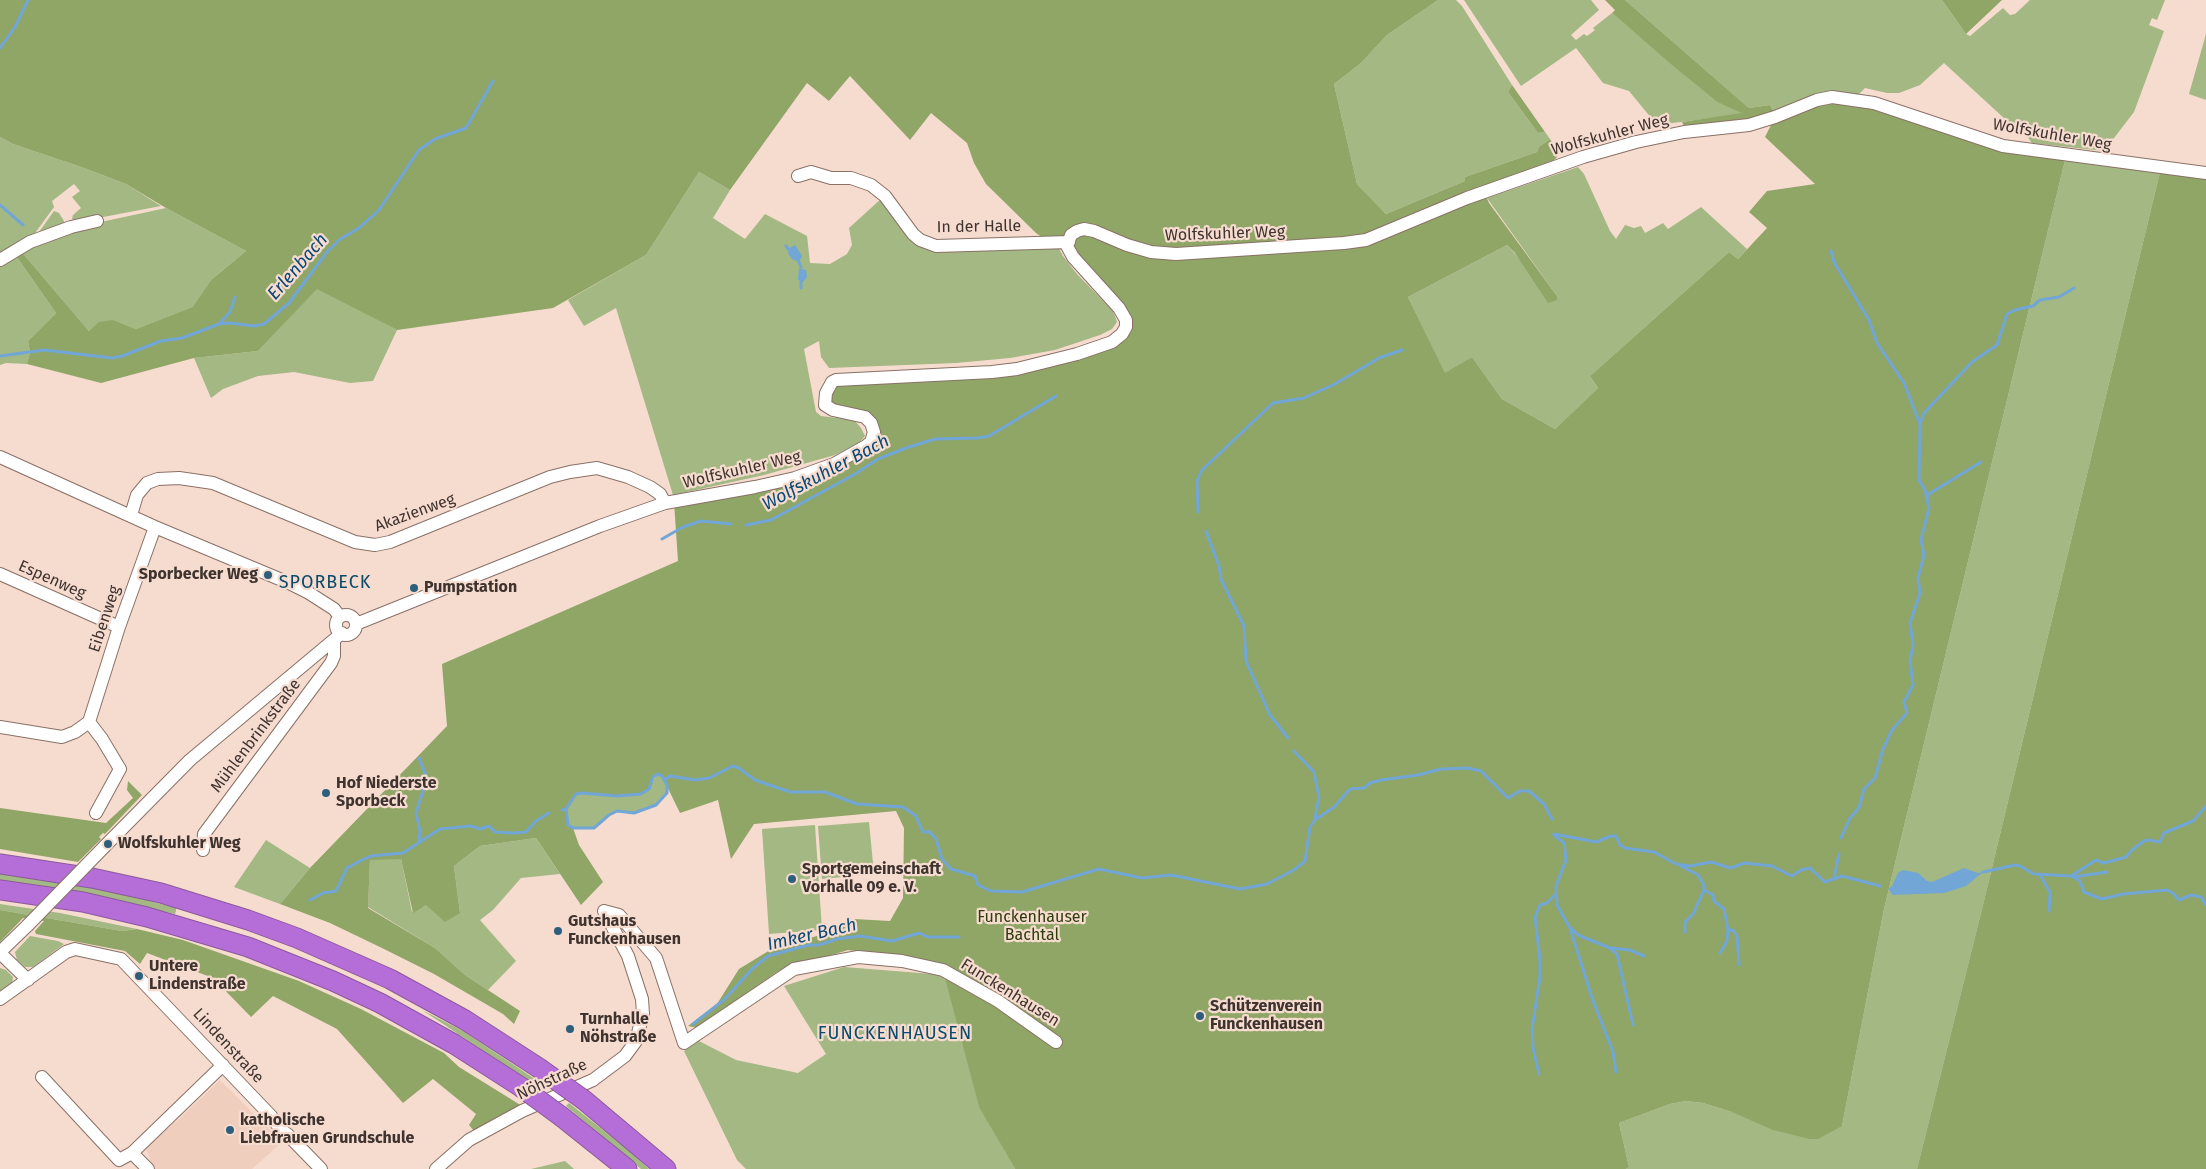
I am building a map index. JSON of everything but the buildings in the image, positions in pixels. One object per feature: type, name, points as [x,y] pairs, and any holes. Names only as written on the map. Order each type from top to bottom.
[{"type":"highway","points":[[0,864],[92,878],[161,893],[248,920],[297,938],[390,979],[465,1020],[539,1068],[584,1100],[666,1169]]},
{"type":"highway","points":[[0,890],[83,902],[138,915],[248,947],[333,981],[380,1003],[454,1044],[562,1117],[627,1169]]},
{"type":"street","name":"Wolfskuhler Weg","points":[[0,952],[190,760],[338,638],[352,633],[356,624],[600,526],[665,503],[795,478],[834,464],[871,442],[874,432],[868,419],[861,415],[833,410],[826,405],[826,393],[832,382],[836,380],[1017,369],[1077,354],[1112,342],[1126,328],[1126,320],[1119,308],[1073,257],[1067,246],[1070,235],[1077,230],[1084,229],[1150,252],[1176,254],[1366,240],[1467,198],[1583,157],[1636,142],[1684,132],[1749,125],[1775,118],[1817,100],[1832,97],[1874,103],[2003,146],[2206,174]]},
{"type":"street","name":"In der Halle","points":[[798,176],[811,172],[831,178],[851,178],[871,185],[884,196],[913,234],[920,240],[936,246],[1068,242]]},
{"type":"street","points":[[0,260],[17,248],[30,242],[71,227],[97,221]]},
{"type":"street","points":[[0,457],[155,527],[309,593],[334,609],[340,617]]},
{"type":"street","name":"Akazienweg","points":[[131,515],[136,495],[146,484],[158,479],[179,478],[213,483],[355,542],[375,545],[390,542],[550,477],[597,468],[628,477],[650,487],[660,494],[665,503]]},
{"type":"street","name":"Eibenweg","points":[[89,722],[119,627],[155,527]]},
{"type":"street","name":"Espenweg","points":[[0,574],[119,627]]},
{"type":"street","points":[[340,617],[348,615],[355,620],[356,624]]},
{"type":"street","points":[[338,638],[337,624],[340,617]]},
{"type":"street","name":"Mühlenbrinkstraße","points":[[203,850],[204,834],[331,663],[338,638]]},
{"type":"street","points":[[0,727],[62,737],[76,732],[89,722],[120,769],[96,813]]},
{"type":"street","name":"Funckenhausen","points":[[604,911],[619,915],[656,958],[684,1043],[794,970],[858,957],[902,961],[943,970],[998,1001],[1056,1042]]},
{"type":"street","name":"Nöhstraße","points":[[437,1169],[470,1140],[522,1111],[593,1080],[625,1056],[636,1041],[643,1014],[642,998],[628,956],[604,911]]},
{"type":"street","name":"Lindenstraße","points":[[28,980],[66,952],[75,950],[117,957],[124,961],[271,1116],[281,1130],[288,1134],[321,1169]]},
{"type":"street","points":[[0,952],[28,980],[0,999]]},
{"type":"street","points":[[42,1077],[119,1160],[132,1153],[223,1065]]},
{"type":"street","points":[[132,1153],[145,1168]]},
{"type":"shaded area","name":"katholische Liebfrauen Grundschule","points":[[220,1080],[282,1142],[252,1169],[153,1169],[146,1147]]},
{"type":"green space","name":"Funckenhauser Bachtal","points":[[0,0],[1438,0],[1387,35],[1361,63],[1334,84],[1357,184],[1386,214],[1465,181],[1465,177],[1537,152],[1539,147],[1550,139],[1557,151],[1557,157],[1553,161],[1482,187],[1489,203],[1557,296],[1557,300],[1548,303],[1515,253],[1507,245],[1408,297],[1445,373],[1472,357],[1502,399],[1555,429],[1598,388],[1590,376],[1729,252],[1738,259],[1767,228],[1749,212],[1767,191],[1815,184],[1765,137],[1775,117],[1832,97],[1952,130],[2066,156],[1884,909],[1842,1126],[1818,1139],[1810,1139],[1773,1130],[1732,1112],[1703,1103],[1686,1101],[1670,1104],[1619,1123],[1629,1167],[1626,1169],[1015,1169],[979,1107],[945,978],[915,959],[848,950],[777,972],[698,1028],[688,1026],[717,1004],[739,969],[775,947],[817,936],[854,919],[890,921],[903,898],[904,828],[896,811],[754,824],[731,859],[718,800],[680,813],[662,776],[658,774],[653,777],[649,789],[641,794],[617,796],[576,794],[566,809],[568,824],[573,828],[579,845],[603,882],[581,905],[536,838],[480,846],[454,866],[460,913],[445,922],[426,905],[413,913],[401,859],[370,860],[368,908],[435,948],[465,975],[520,1011],[514,1024],[503,1014],[434,974],[330,923],[280,904],[310,868],[447,726],[442,664],[678,561],[674,502],[755,487],[859,450],[873,427],[833,410],[828,387],[992,372],[1077,354],[1126,327],[1067,246],[1049,242],[1036,233],[986,184],[974,163],[967,143],[931,113],[910,140],[850,76],[829,101],[807,83],[730,190],[699,172],[646,255],[553,308],[397,330],[317,289],[258,351],[194,358],[101,383],[27,364],[30,352],[28,341],[56,313],[14,253],[20,250],[89,331],[99,322],[114,320],[136,329],[193,307],[211,280],[246,251],[126,184],[13,144],[0,137]]},
{"type":"green space","points":[[1438,0],[1456,0],[1462,6],[1512,85],[1508,92],[1538,133],[1545,132],[1550,139],[1539,147],[1537,152],[1465,177],[1465,181],[1386,214],[1357,184],[1334,84],[1361,63],[1387,35]]},
{"type":"green space","points":[[1464,0],[1591,0],[1599,10],[1571,35],[1576,40],[1584,34],[1587,36],[1595,30],[1593,28],[1612,13],[1717,102],[1739,110],[1743,114],[1657,125],[1629,91],[1603,83],[1576,48],[1521,86]]},
{"type":"green space","points":[[1605,0],[1625,0],[1749,108],[1770,105],[1774,112],[1753,118],[1684,126],[1682,122],[1742,113],[1717,102],[1612,13],[1615,10]]},
{"type":"green space","points":[[1625,0],[1942,0],[1966,34],[1970,36],[2003,8],[2010,15],[2015,14],[2030,0],[2165,0],[2157,20],[2152,18],[2149,25],[2164,31],[2134,112],[2104,151],[2032,143],[2024,132],[2018,131],[1944,63],[1920,85],[1899,93],[1887,93],[1865,88],[1858,95],[1774,112],[1770,105],[1749,108]]},
{"type":"green space","points":[[1942,0],[2002,0],[1966,34]]},
{"type":"green space","points":[[2206,34],[2206,100],[2189,94]]},
{"type":"green space","points":[[1512,85],[1545,132],[1538,133],[1508,92]]},
{"type":"green space","points":[[0,137],[13,144],[126,184],[161,206],[77,222],[72,219],[73,215],[81,208],[72,197],[80,191],[74,184],[52,201],[54,207],[30,240],[0,255]]},
{"type":"green space","points":[[2066,156],[2161,168],[1982,909],[1917,1169],[1626,1169],[1629,1167],[1619,1123],[1670,1104],[1686,1101],[1703,1103],[1732,1112],[1842,1126],[1884,909]]},
{"type":"green space","points":[[1578,167],[1584,174],[1610,231],[1616,239],[1625,225],[1634,228],[1641,226],[1645,233],[1663,223],[1668,229],[1701,207],[1747,249],[1738,259],[1729,252],[1590,376],[1598,388],[1555,429],[1502,399],[1472,357],[1445,374],[1408,297],[1507,245],[1557,300],[1557,296],[1487,198]]},
{"type":"green space","points":[[2161,168],[2206,173],[2206,1169],[1917,1169],[1982,909]]},
{"type":"green space","points":[[699,172],[730,190],[713,218],[745,239],[765,214],[807,236],[810,263],[830,264],[847,254],[852,245],[849,228],[882,198],[925,245],[1058,247],[1077,274],[1113,311],[1117,322],[1112,329],[1100,335],[1055,350],[1010,358],[956,363],[829,368],[821,357],[819,341],[804,349],[816,412],[821,416],[854,420],[865,436],[859,443],[835,455],[764,475],[673,495],[616,308],[584,326],[568,300],[646,255]]},
{"type":"green space","points":[[166,208],[246,251],[211,280],[194,307],[136,329],[114,320],[89,331],[20,250],[87,225]]},
{"type":"green space","points":[[54,211],[59,213],[64,221],[63,226],[34,239]]},
{"type":"green space","points":[[14,253],[56,313],[28,341],[30,352],[27,364],[6,363],[0,365],[0,264]]},
{"type":"green space","points":[[317,288],[397,330],[373,381],[350,383],[294,372],[258,376],[223,389],[211,398],[194,358],[258,351]]},
{"type":"green space","points":[[658,774],[662,776],[667,785],[667,793],[656,805],[634,813],[617,811],[609,815],[594,828],[573,828],[568,825],[566,809],[576,794],[617,796],[641,794]]},
{"type":"green space","points":[[128,781],[142,795],[105,834],[103,833],[99,837],[101,839],[78,862],[0,849],[0,808],[106,823],[133,798],[127,790]]},
{"type":"green space","points":[[869,822],[874,874],[822,879],[818,826]]},
{"type":"green space","name":"Sportgemeinschaft Vorhalle 09 e. V.","points":[[815,825],[822,930],[769,934],[762,829]]},
{"type":"green space","points":[[536,838],[560,874],[521,878],[493,910],[480,920],[516,961],[488,990],[465,975],[435,948],[368,907],[370,859],[401,859],[412,912],[426,905],[460,913],[454,866],[480,846]]},
{"type":"green space","points":[[266,840],[310,868],[280,904],[234,887]]},
{"type":"green space","points":[[0,873],[116,892],[176,908],[176,911],[175,914],[76,892],[0,880]]},
{"type":"green space","points":[[0,904],[60,913],[137,929],[122,931],[0,910]]},
{"type":"green space","points":[[0,910],[122,931],[137,929],[183,940],[299,981],[361,1009],[444,1053],[459,1067],[522,1106],[474,1131],[469,1125],[476,1114],[433,1079],[403,1103],[337,1029],[273,996],[251,1017],[213,978],[147,953],[140,964],[125,951],[36,934],[35,931],[44,921],[23,918],[0,942]]},
{"type":"green space","points":[[30,936],[58,941],[64,944],[33,967],[25,967],[17,960],[15,952]]},
{"type":"green space","points":[[844,967],[945,975],[979,1106],[1015,1169],[746,1169],[737,1160],[684,1051],[699,1041],[736,1060],[798,1073],[826,1054],[784,986]]},
{"type":"green space","points":[[0,968],[6,970],[13,977],[12,984],[0,993]]},
{"type":"green space","points":[[422,1010],[463,1031],[544,1085],[541,1089]]},
{"type":"green space","points":[[569,1103],[649,1169],[641,1169],[566,1106]]},
{"type":"green space","points":[[565,1161],[574,1169],[531,1169]]},
{"type":"water","points":[[795,245],[802,256],[799,262],[792,259],[788,253],[791,247]]},
{"type":"water","points":[[799,268],[806,270],[807,277],[803,282],[798,280]]},
{"type":"water","points":[[1964,868],[1978,873],[1983,872],[1966,886],[1944,893],[1893,895],[1888,889],[1892,886],[1898,873],[1903,870],[1918,873],[1927,881],[1932,882]]},
{"type":"waterway","points":[[0,48],[15,27],[28,0]]},
{"type":"waterway","name":"Erlenbach","points":[[0,356],[44,350],[112,358],[161,341],[182,338],[219,324],[230,323],[254,326],[264,324],[289,303],[327,252],[339,240],[359,228],[379,210],[419,150],[435,139],[466,128],[493,81]]},
{"type":"waterway","points":[[0,205],[23,225]]},
{"type":"waterway","points":[[786,246],[789,250]]},
{"type":"waterway","points":[[1831,251],[1834,262],[1869,320],[1877,343],[1904,383],[1920,424]]},
{"type":"waterway","points":[[799,262],[801,267]]},
{"type":"waterway","points":[[801,281],[801,288]]},
{"type":"waterway","points":[[1841,838],[1850,818],[1859,808],[1864,789],[1875,778],[1883,749],[1892,730],[1907,713],[1904,702],[1913,685],[1910,661],[1913,645],[1910,623],[1920,593],[1918,578],[1924,555],[1921,540],[1929,508],[1925,490],[1919,480],[1920,424],[1924,413],[1972,362],[1997,345],[2007,314],[2033,306],[2040,300],[2059,297],[2074,288]]},
{"type":"waterway","points":[[219,324],[230,312],[235,297]]},
{"type":"waterway","points":[[1198,512],[1197,481],[1202,470],[1273,403],[1304,398],[1335,384],[1379,358],[1402,350]]},
{"type":"waterway","name":"Wolfskuhler Bach","points":[[746,525],[771,520],[855,474],[878,459],[906,448],[935,439],[989,436],[1056,396]]},
{"type":"waterway","points":[[1927,498],[1929,494],[1981,462]]},
{"type":"waterway","name":"Wolfskuhler Bach","points":[[662,539],[683,527],[701,521],[731,524]]},
{"type":"waterway","points":[[1206,531],[1219,566],[1221,579],[1244,626],[1246,661],[1270,715],[1288,738]]},
{"type":"waterway","points":[[1294,751],[1314,772],[1319,797],[1315,819]]},
{"type":"waterway","name":"Wolfskuhler Bach","points":[[419,758],[427,778],[416,813],[420,831],[419,842]]},
{"type":"waterway","points":[[664,780],[670,776],[695,780],[709,778],[733,766],[739,768],[755,780],[790,792],[825,792],[857,804],[903,807],[916,816],[923,832],[930,832],[936,839],[942,859],[951,869],[975,876],[978,885],[991,891],[1022,892],[1099,869],[1142,878],[1171,875],[1240,889],[1267,884],[1294,870],[1305,861],[1310,827],[1315,820],[1334,807],[1350,789],[1364,788],[1370,783],[1381,780],[1418,775],[1441,769],[1468,768],[1481,771],[1508,798],[1520,791],[1529,791],[1544,804],[1552,819]]},
{"type":"waterway","points":[[562,810],[566,809],[568,825],[573,828],[594,828],[609,815],[617,811],[634,813],[656,805],[667,793],[667,785],[662,776],[658,774],[653,777],[649,789],[641,794],[617,796],[576,794],[566,809]]},
{"type":"waterway","points":[[1983,872],[2015,865],[2034,874],[2071,876],[2096,860],[2104,863],[2126,857],[2144,841],[2160,842],[2164,833],[2193,821],[2206,806]]},
{"type":"waterway","points":[[310,900],[323,893],[336,891],[347,868],[371,856],[403,853],[440,829],[471,826],[480,829],[489,826],[495,832],[526,832],[536,821],[549,813]]},
{"type":"waterway","points":[[1554,834],[1596,842],[1616,836],[1620,845],[1625,848],[1654,852],[1676,864],[1690,866],[1711,862],[1730,868],[1745,863],[1772,866],[1792,876],[1801,870],[1810,868],[1825,882],[1842,876],[1880,886]]},
{"type":"waterway","points":[[1554,835],[1564,843],[1566,860],[1556,886],[1557,905],[1570,928],[1592,998],[1613,1052],[1616,1072]]},
{"type":"waterway","points":[[1834,878],[1839,854]]},
{"type":"waterway","points":[[1681,866],[1698,875],[1703,883],[1704,890],[1713,895],[1714,901],[1724,909],[1728,930],[1727,941],[1720,953]]},
{"type":"waterway","points":[[2073,877],[2107,872]]},
{"type":"waterway","points":[[2040,875],[2050,892],[2049,911]]},
{"type":"waterway","points":[[2075,878],[2080,881],[2084,892],[2102,899],[2123,894],[2167,890],[2179,900],[2191,895],[2201,897],[2206,905]]},
{"type":"waterway","points":[[1685,932],[1685,922],[1693,914],[1704,890]]},
{"type":"waterway","points":[[1539,1074],[1533,1048],[1532,1029],[1540,977],[1535,917],[1540,905],[1547,903],[1556,894]]},
{"type":"waterway","points":[[1571,928],[1578,935],[1610,948],[1617,954],[1633,1025]]},
{"type":"waterway","points":[[1728,930],[1733,930],[1737,936],[1739,965]]},
{"type":"waterway","name":"Imker Bach","points":[[693,1024],[725,999],[752,969],[768,956],[809,945],[819,945],[837,939],[860,936],[892,941],[919,933],[928,937],[959,937]]},
{"type":"waterway","points":[[1611,948],[1630,950],[1644,956]]},
{"type":"place","name":"Sporbecker Weg","points":[[268,575]]},
{"type":"place","name":"Pumpstation","points":[[414,588]]},
{"type":"place","name":"Hof Niederste Sporbeck","points":[[326,793]]},
{"type":"place","name":"Wolfskuhler Weg","points":[[108,844]]},
{"type":"place","name":"Sportgemeinschaft Vorhalle 09 e. V.","points":[[792,879]]},
{"type":"place","name":"Gutshaus Funckenhausen","points":[[558,931]]},
{"type":"place","name":"Untere Lindenstraße","points":[[139,976]]},
{"type":"place","name":"Schützenverein Funckenhausen","points":[[1200,1016]]},
{"type":"place","name":"Turnhalle Nöhstraße","points":[[570,1029]]},
{"type":"place","name":"katholische Liebfrauen Grundschule","points":[[230,1130]]},
{"type":"district","name":"SPORBECK","points":[[325,583]]},
{"type":"district","name":"FUNCKENHAUSEN","points":[[895,1034]]}]
